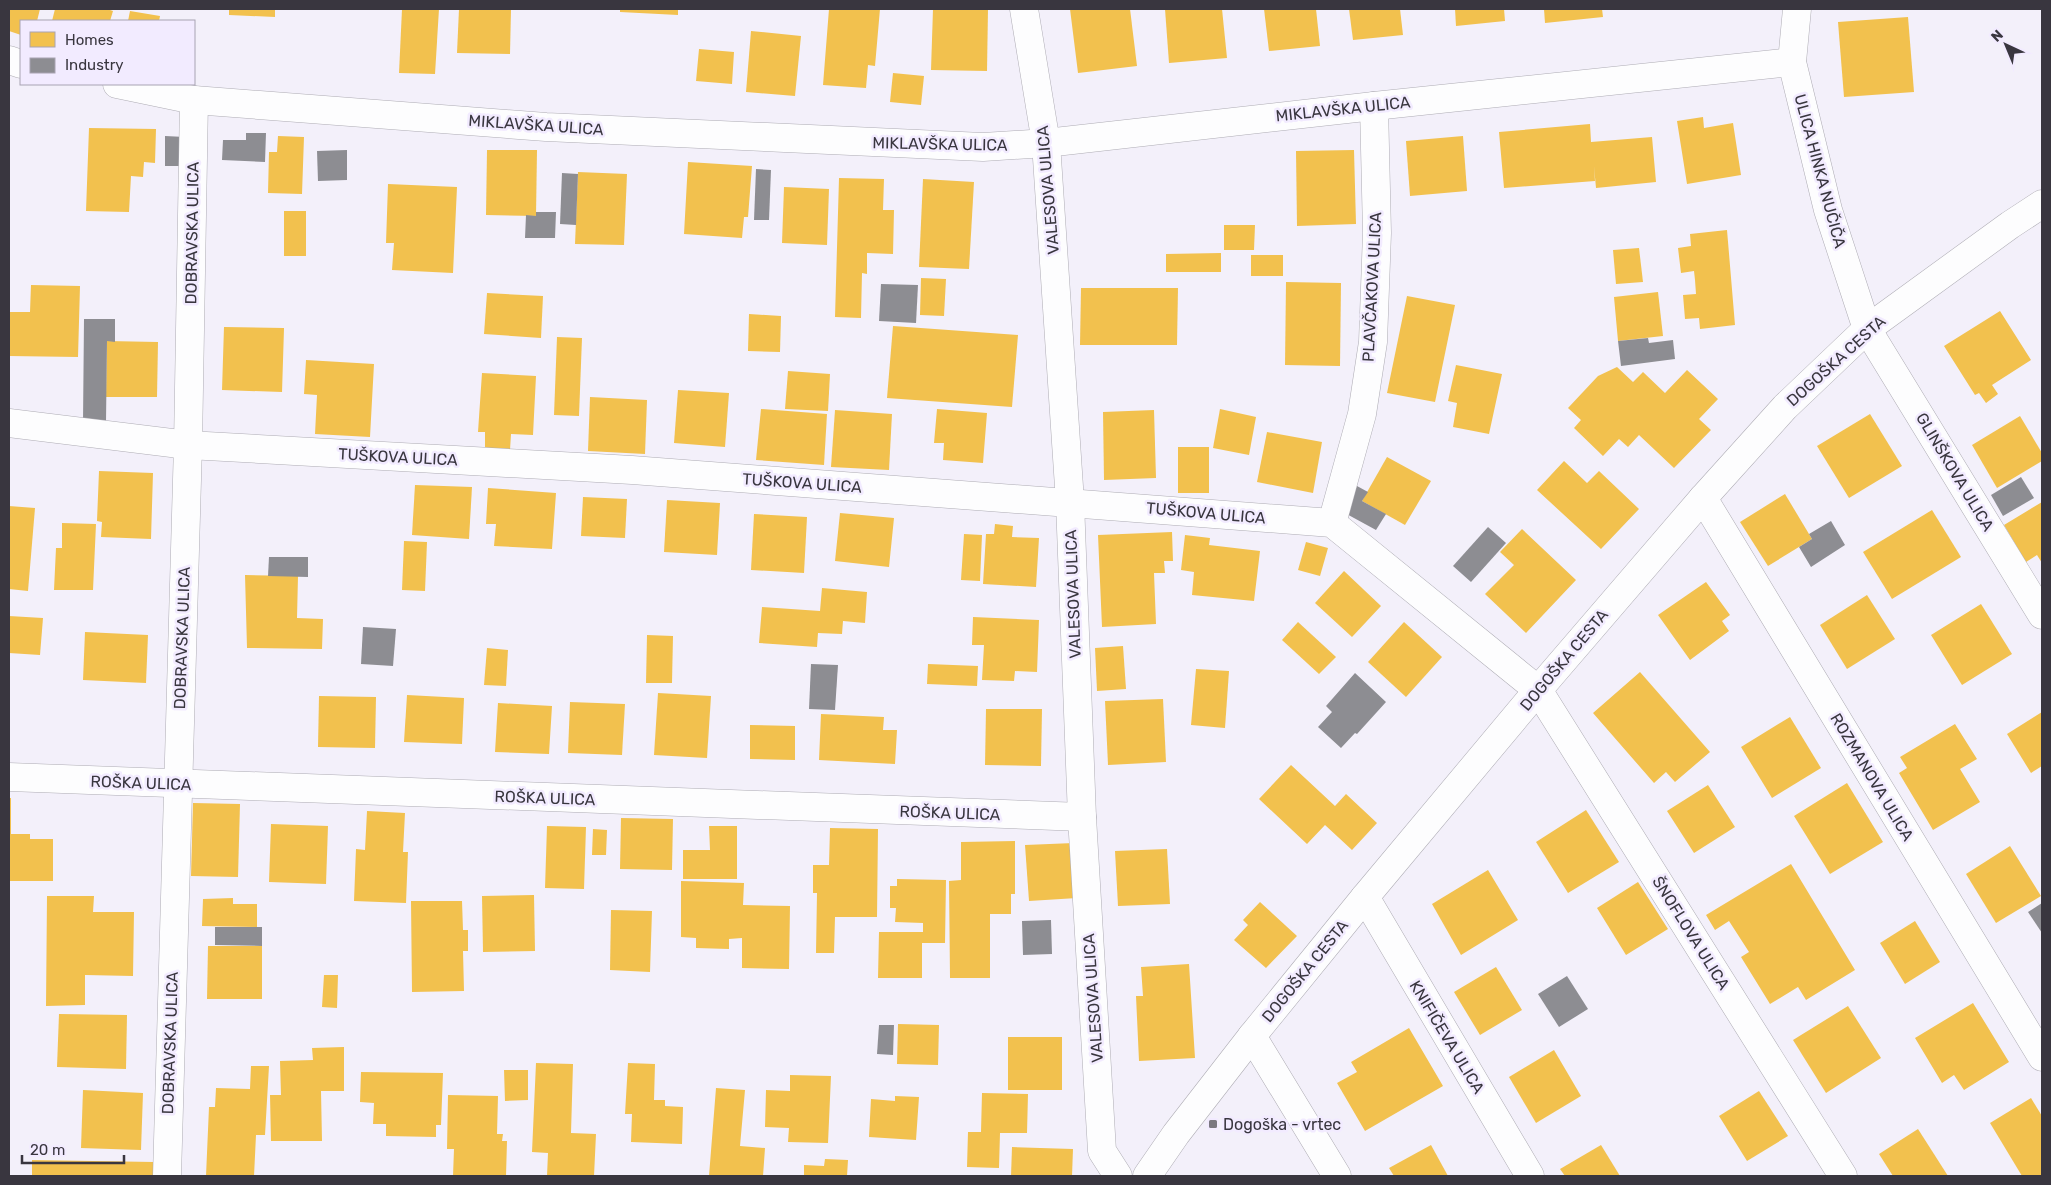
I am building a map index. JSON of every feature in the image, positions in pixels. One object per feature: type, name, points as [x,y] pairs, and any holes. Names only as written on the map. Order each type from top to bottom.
[{"type":"street","name":"VALESOVA ULICA","points":[[1024,9],[1046,143],[1070,502],[1082,818],[1102,1151],[1118,1176]]},
{"type":"street","name":"ULICA HINKA NUČIČA","points":[[1797,9],[1792,62],[1828,210],[1867,329]]},
{"type":"street","name":"MIKLAVŠKA ULICA","points":[[122,85],[194,100],[565,128],[983,147],[1046,143],[1792,62]]},
{"type":"street","name":"DOBRAVSKA ULICA","points":[[167,1176],[188,445],[194,100]]},
{"type":"street","name":"PLAVČAKOVA ULICA","points":[[1332,523],[1362,414],[1373,342],[1377,233],[1374,106]]},
{"type":"street","name":"DOGOŠKA CESTA","points":[[1148,1176],[1176,1134],[1252,1036],[1365,897],[1538,690],[1703,498],[1785,407],[1867,329],[2010,225],[2042,204]]},
{"type":"street","name":"GLINŠKOVA ULICA","points":[[1867,329],[2042,615]]},
{"type":"street","name":"TUŠKOVA ULICA","points":[[9,423],[188,445],[632,470],[1332,523]]},
{"type":"street","name":"ROZMANOVA ULICA","points":[[1703,498],[2042,1057]]},
{"type":"street","points":[[1332,523],[1538,690]]},
{"type":"street","name":"ŠNOFLOVA ULICA","points":[[1538,690],[1843,1176]]},
{"type":"street","name":"ROŠKA ULICA","points":[[9,777],[1082,818]]},
{"type":"street","name":"KNIFIČEVA ULICA","points":[[1365,897],[1530,1176]]},
{"type":"street","points":[[1252,1036],[1336,1176]]},
{"type":"building: Homes","points":[[9,9],[40,9],[37,20],[20,20],[20,35],[9,31]]},
{"type":"building: Homes","points":[[55,9],[107,9],[113,11],[110,20],[52,20]]},
{"type":"building: Homes","points":[[229,9],[275,9],[275,17],[229,15]]},
{"type":"building: Homes","points":[[402,9],[439,9],[435,74],[399,73]]},
{"type":"building: Homes","points":[[459,9],[511,9],[510,54],[457,53]]},
{"type":"building: Homes","points":[[620,9],[678,9],[678,15],[620,12]]},
{"type":"building: Homes","points":[[829,9],[880,9],[875,66],[868,65],[866,88],[823,85]]},
{"type":"building: Homes","points":[[933,9],[988,9],[987,71],[931,70]]},
{"type":"building: Homes","points":[[1070,9],[1130,9],[1137,66],[1078,73]]},
{"type":"building: Homes","points":[[1165,9],[1222,9],[1227,58],[1169,63]]},
{"type":"building: Homes","points":[[1264,9],[1316,9],[1320,46],[1269,51]]},
{"type":"building: Homes","points":[[1349,9],[1400,9],[1403,35],[1353,40]]},
{"type":"building: Homes","points":[[1455,9],[1504,9],[1505,21],[1456,26]]},
{"type":"building: Homes","points":[[1544,9],[1602,9],[1603,17],[1545,23]]},
{"type":"building: Homes","points":[[130,11],[160,16],[159,20],[128,20]]},
{"type":"building: Homes","points":[[1908,17],[1914,92],[1844,97],[1838,22]]},
{"type":"building: Homes","points":[[751,31],[801,36],[795,96],[746,92]]},
{"type":"building: Homes","points":[[699,49],[734,52],[732,84],[696,81]]},
{"type":"building: Homes","points":[[893,73],[924,76],[921,105],[890,102]]},
{"type":"building: Homes","points":[[1703,117],[1704,128],[1733,123],[1741,175],[1687,184],[1677,121]]},
{"type":"building: Homes","points":[[1590,124],[1591,142],[1652,137],[1656,182],[1596,188],[1594,166],[1595,181],[1504,188],[1499,132]]},
{"type":"building: Homes","points":[[89,128],[156,129],[155,163],[144,162],[143,177],[131,176],[129,212],[86,211]]},
{"type":"building: Homes","points":[[278,136],[304,137],[302,194],[268,193],[269,152],[277,152]]},
{"type":"building: Homes","points":[[1463,136],[1467,191],[1410,196],[1406,141]]},
{"type":"building: Homes","points":[[487,150],[537,150],[536,216],[486,215]]},
{"type":"building: Homes","points":[[1354,150],[1356,224],[1297,226],[1296,151]]},
{"type":"building: Homes","points":[[688,162],[752,166],[748,217],[744,217],[742,238],[684,234]]},
{"type":"building: Homes","points":[[578,172],[627,174],[624,245],[575,244]]},
{"type":"building: Homes","points":[[839,178],[884,179],[883,210],[894,210],[893,254],[867,253],[867,274],[862,273],[861,318],[835,317]]},
{"type":"building: Homes","points":[[923,179],[974,182],[969,269],[919,267]]},
{"type":"building: Homes","points":[[388,184],[457,187],[453,273],[392,270],[394,243],[386,243]]},
{"type":"building: Homes","points":[[784,187],[829,189],[827,245],[782,243]]},
{"type":"building: Homes","points":[[284,211],[306,211],[306,256],[284,256]]},
{"type":"building: Homes","points":[[1224,225],[1255,225],[1254,250],[1224,250]]},
{"type":"building: Homes","points":[[1727,230],[1735,325],[1700,329],[1699,318],[1685,319],[1683,295],[1696,294],[1695,280],[1694,271],[1681,273],[1678,248],[1691,246],[1690,234]]},
{"type":"building: Homes","points":[[1639,248],[1643,282],[1616,284],[1613,250]]},
{"type":"building: Homes","points":[[1221,253],[1221,272],[1166,272],[1166,254]]},
{"type":"building: Homes","points":[[1251,255],[1283,255],[1283,276],[1251,276]]},
{"type":"building: Homes","points":[[921,278],[946,279],[944,316],[920,315]]},
{"type":"building: Homes","points":[[1286,282],[1341,283],[1340,366],[1285,365]]},
{"type":"building: Homes","points":[[31,285],[80,286],[78,357],[9,356],[9,312],[30,312]]},
{"type":"building: Homes","points":[[1081,288],[1178,288],[1177,345],[1080,345]]},
{"type":"building: Homes","points":[[1658,292],[1663,336],[1618,341],[1614,297]]},
{"type":"building: Homes","points":[[487,293],[543,296],[541,338],[484,334]]},
{"type":"building: Homes","points":[[1407,296],[1455,305],[1435,402],[1387,393]]},
{"type":"building: Homes","points":[[2000,311],[2031,360],[1992,385],[1998,394],[1986,403],[1979,393],[1975,395],[1944,346]]},
{"type":"building: Homes","points":[[749,314],[781,316],[780,352],[748,351]]},
{"type":"building: Homes","points":[[893,326],[1018,335],[1012,407],[887,398]]},
{"type":"building: Homes","points":[[224,327],[284,328],[282,392],[222,390]]},
{"type":"building: Homes","points":[[557,337],[582,338],[579,416],[554,415]]},
{"type":"building: Homes","points":[[107,341],[158,342],[157,397],[106,397]]},
{"type":"building: Homes","points":[[306,360],[374,364],[370,437],[315,434],[317,395],[304,394]]},
{"type":"building: Homes","points":[[1456,365],[1502,374],[1489,434],[1453,427],[1457,403],[1448,401]]},
{"type":"building: Homes","points":[[1617,367],[1633,382],[1643,372],[1665,393],[1687,370],[1718,399],[1699,419],[1711,430],[1674,468],[1639,435],[1628,447],[1619,439],[1603,456],[1574,428],[1581,420],[1568,408],[1598,376]]},
{"type":"building: Homes","points":[[788,371],[830,374],[828,411],[785,409]]},
{"type":"building: Homes","points":[[482,373],[536,376],[533,435],[511,434],[510,450],[485,449],[485,432],[478,432]]},
{"type":"building: Homes","points":[[678,390],[729,393],[725,447],[674,443]]},
{"type":"building: Homes","points":[[590,397],[647,400],[645,454],[588,451]]},
{"type":"building: Homes","points":[[761,409],[827,414],[824,465],[756,460]]},
{"type":"building: Homes","points":[[937,409],[987,413],[983,463],[943,460],[944,443],[934,443]]},
{"type":"building: Homes","points":[[1220,409],[1256,417],[1249,455],[1213,448]]},
{"type":"building: Homes","points":[[835,410],[892,414],[889,470],[831,467]]},
{"type":"building: Homes","points":[[1154,410],[1156,478],[1104,480],[1103,412]]},
{"type":"building: Homes","points":[[1870,414],[1902,466],[1849,498],[1817,446]]},
{"type":"building: Homes","points":[[2020,416],[2042,453],[2042,461],[1997,488],[1972,445]]},
{"type":"building: Homes","points":[[1267,432],[1322,442],[1313,493],[1257,482]]},
{"type":"building: Homes","points":[[1178,447],[1209,447],[1209,493],[1178,493]]},
{"type":"building: Homes","points":[[1387,457],[1431,481],[1405,525],[1362,501]]},
{"type":"building: Homes","points":[[1564,461],[1587,483],[1599,471],[1639,509],[1601,549],[1537,490]]},
{"type":"building: Homes","points":[[99,471],[153,473],[151,539],[101,537],[102,522],[97,521]]},
{"type":"building: Homes","points":[[415,485],[472,487],[469,539],[412,535]]},
{"type":"building: Homes","points":[[488,488],[556,493],[552,549],[494,546],[496,524],[486,524]]},
{"type":"building: Homes","points":[[1785,494],[1812,539],[1768,566],[1740,522]]},
{"type":"building: Homes","points":[[583,497],[627,499],[625,538],[581,536]]},
{"type":"building: Homes","points":[[667,500],[720,503],[717,555],[664,552]]},
{"type":"building: Homes","points":[[2042,502],[2042,563],[2037,555],[2026,562],[2004,525]]},
{"type":"building: Homes","points":[[9,506],[35,508],[28,591],[9,589]]},
{"type":"building: Homes","points":[[1932,510],[1961,557],[1892,599],[1863,552]]},
{"type":"building: Homes","points":[[840,513],[894,518],[889,567],[835,561]]},
{"type":"building: Homes","points":[[754,514],[807,517],[804,573],[751,570]]},
{"type":"building: Homes","points":[[62,523],[96,524],[93,590],[54,590],[56,548],[62,548]]},
{"type":"building: Homes","points":[[995,524],[1013,526],[1012,537],[1039,538],[1036,587],[983,584],[986,534],[994,534]]},
{"type":"building: Homes","points":[[1522,529],[1576,580],[1526,633],[1485,594],[1514,565],[1500,552]]},
{"type":"building: Homes","points":[[1172,532],[1173,561],[1164,561],[1165,573],[1154,573],[1156,624],[1102,627],[1098,535]]},
{"type":"building: Homes","points":[[964,534],[982,535],[980,581],[961,580]]},
{"type":"building: Homes","points":[[1185,535],[1210,538],[1209,545],[1260,551],[1254,601],[1192,595],[1194,572],[1181,570]]},
{"type":"building: Homes","points":[[404,541],[427,542],[425,591],[402,590]]},
{"type":"building: Homes","points":[[1306,542],[1328,548],[1320,576],[1298,570]]},
{"type":"building: Homes","points":[[1344,571],[1381,606],[1352,637],[1315,603]]},
{"type":"building: Homes","points":[[245,575],[298,576],[297,618],[323,619],[322,649],[247,648]]},
{"type":"building: Homes","points":[[1706,582],[1730,615],[1722,621],[1729,631],[1690,660],[1658,615]]},
{"type":"building: Homes","points":[[822,588],[867,592],[865,623],[843,621],[842,634],[818,633],[817,647],[759,643],[762,607],[820,611]]},
{"type":"building: Homes","points":[[1867,595],[1895,639],[1847,669],[1820,625]]},
{"type":"building: Homes","points":[[1981,604],[2012,654],[1962,685],[1931,635]]},
{"type":"building: Homes","points":[[9,616],[43,618],[40,655],[9,653]]},
{"type":"building: Homes","points":[[973,617],[1039,620],[1037,672],[1015,671],[1014,681],[982,680],[984,645],[972,645]]},
{"type":"building: Homes","points":[[1298,622],[1336,657],[1319,674],[1282,640]]},
{"type":"building: Homes","points":[[1404,622],[1442,657],[1406,697],[1368,662]]},
{"type":"building: Homes","points":[[85,632],[148,635],[146,683],[83,680]]},
{"type":"building: Homes","points":[[647,635],[673,636],[672,683],[646,683]]},
{"type":"building: Homes","points":[[1123,646],[1126,689],[1097,691],[1095,648]]},
{"type":"building: Homes","points":[[487,648],[508,650],[506,686],[484,685]]},
{"type":"building: Homes","points":[[928,664],[978,666],[977,686],[927,684]]},
{"type":"building: Homes","points":[[1196,669],[1229,671],[1225,728],[1191,725]]},
{"type":"building: Homes","points":[[1640,672],[1710,752],[1675,782],[1666,772],[1654,783],[1593,713]]},
{"type":"building: Homes","points":[[658,693],[711,696],[707,758],[654,755]]},
{"type":"building: Homes","points":[[407,695],[464,698],[462,744],[404,742]]},
{"type":"building: Homes","points":[[319,696],[376,697],[375,748],[318,747]]},
{"type":"building: Homes","points":[[1163,699],[1166,762],[1108,765],[1105,701]]},
{"type":"building: Homes","points":[[570,702],[625,704],[622,755],[568,753]]},
{"type":"building: Homes","points":[[498,703],[552,706],[549,754],[495,752]]},
{"type":"building: Homes","points":[[986,709],[1042,709],[1041,766],[985,765]]},
{"type":"building: Homes","points":[[2042,712],[2042,766],[2031,773],[2007,734]]},
{"type":"building: Homes","points":[[821,714],[884,717],[883,730],[897,730],[895,764],[819,760]]},
{"type":"building: Homes","points":[[1790,717],[1821,768],[1772,798],[1741,747]]},
{"type":"building: Homes","points":[[1955,724],[1977,759],[1960,769],[1980,802],[1933,830],[1899,773],[1907,768],[1900,757]]},
{"type":"building: Homes","points":[[750,725],[795,726],[795,760],[750,759]]},
{"type":"building: Homes","points":[[1291,765],[1335,806],[1346,794],[1377,823],[1352,850],[1325,825],[1307,844],[1259,799]]},
{"type":"building: Homes","points":[[1847,783],[1883,842],[1830,874],[1794,816]]},
{"type":"building: Homes","points":[[1708,785],[1735,827],[1694,853],[1667,811]]},
{"type":"building: Homes","points":[[9,798],[11,798],[11,834],[30,834],[30,839],[53,839],[53,881],[9,881]]},
{"type":"building: Homes","points":[[193,803],[240,804],[238,877],[191,876]]},
{"type":"building: Homes","points":[[1586,810],[1619,862],[1568,893],[1536,842]]},
{"type":"building: Homes","points":[[367,811],[405,813],[403,852],[408,852],[406,903],[354,901],[356,849],[365,850]]},
{"type":"building: Homes","points":[[621,818],[673,819],[672,870],[620,869]]},
{"type":"building: Homes","points":[[271,824],[328,826],[326,884],[269,882]]},
{"type":"building: Homes","points":[[547,826],[586,827],[584,889],[545,888]]},
{"type":"building: Homes","points":[[709,826],[737,826],[737,879],[683,879],[683,850],[710,850]]},
{"type":"building: Homes","points":[[830,828],[878,829],[877,917],[835,917],[834,953],[816,953],[817,893],[813,893],[813,865],[829,865]]},
{"type":"building: Homes","points":[[593,829],[607,830],[606,855],[592,855]]},
{"type":"building: Homes","points":[[1015,841],[1015,894],[1011,894],[1011,914],[990,914],[990,978],[950,978],[949,881],[961,880],[961,842]]},
{"type":"building: Homes","points":[[1074,843],[1077,898],[1029,901],[1025,845]]},
{"type":"building: Homes","points":[[2010,846],[2041,896],[1996,923],[1966,874]]},
{"type":"building: Homes","points":[[1167,849],[1170,904],[1118,906],[1115,851]]},
{"type":"building: Homes","points":[[1791,864],[1855,970],[1806,1000],[1798,987],[1770,1004],[1741,957],[1749,952],[1729,921],[1715,930],[1706,915]]},
{"type":"building: Homes","points":[[1488,870],[1518,920],[1461,955],[1432,904]]},
{"type":"building: Homes","points":[[897,879],[946,880],[945,943],[922,943],[922,978],[878,978],[879,932],[923,932],[923,923],[895,922],[896,908],[890,908],[890,886],[897,886]]},
{"type":"building: Homes","points":[[681,881],[744,883],[743,905],[790,906],[789,969],[742,968],[742,938],[729,939],[729,949],[696,948],[696,938],[681,937]]},
{"type":"building: Homes","points":[[1638,882],[1668,929],[1626,955],[1597,908]]},
{"type":"building: Homes","points":[[534,895],[535,951],[483,952],[482,896]]},
{"type":"building: Homes","points":[[47,896],[94,896],[93,912],[134,912],[133,976],[85,975],[85,1005],[46,1006]]},
{"type":"building: Homes","points":[[233,898],[233,904],[257,904],[257,927],[202,926],[203,899]]},
{"type":"building: Homes","points":[[411,901],[462,901],[463,930],[468,930],[468,951],[463,951],[464,991],[412,992]]},
{"type":"building: Homes","points":[[1260,902],[1297,936],[1266,968],[1234,940],[1248,925],[1243,920]]},
{"type":"building: Homes","points":[[611,910],[652,911],[650,972],[610,970]]},
{"type":"building: Homes","points":[[1915,921],[1940,962],[1905,984],[1880,943]]},
{"type":"building: Homes","points":[[208,946],[262,946],[262,999],[207,999]]},
{"type":"building: Homes","points":[[1189,964],[1195,1058],[1139,1061],[1136,996],[1143,996],[1141,967]]},
{"type":"building: Homes","points":[[1496,967],[1522,1010],[1480,1035],[1454,992]]},
{"type":"building: Homes","points":[[324,975],[338,975],[337,1008],[322,1007]]},
{"type":"building: Homes","points":[[1973,1003],[2009,1062],[1964,1090],[1954,1075],[1942,1083],[1915,1038]]},
{"type":"building: Homes","points":[[1848,1006],[1881,1058],[1826,1093],[1793,1040]]},
{"type":"building: Homes","points":[[59,1014],[127,1015],[126,1069],[57,1067]]},
{"type":"building: Homes","points":[[898,1024],[939,1025],[938,1065],[897,1064]]},
{"type":"building: Homes","points":[[1409,1028],[1443,1086],[1365,1131],[1337,1083],[1357,1072],[1351,1062]]},
{"type":"building: Homes","points":[[1008,1037],[1062,1037],[1062,1090],[1008,1090]]},
{"type":"building: Homes","points":[[344,1047],[344,1091],[321,1091],[322,1141],[271,1141],[270,1095],[281,1095],[280,1061],[313,1060],[312,1048]]},
{"type":"building: Homes","points":[[1554,1050],[1581,1096],[1536,1123],[1509,1077]]},
{"type":"building: Homes","points":[[536,1063],[573,1064],[571,1133],[596,1134],[594,1176],[547,1176],[548,1153],[532,1152]]},
{"type":"building: Homes","points":[[628,1063],[655,1064],[654,1100],[665,1100],[665,1106],[683,1107],[682,1144],[631,1142],[632,1114],[625,1114]]},
{"type":"building: Homes","points":[[251,1066],[269,1066],[265,1135],[256,1135],[254,1176],[206,1176],[209,1107],[215,1107],[216,1088],[250,1089]]},
{"type":"building: Homes","points":[[504,1070],[528,1070],[528,1100],[505,1101]]},
{"type":"building: Homes","points":[[361,1072],[443,1073],[441,1125],[436,1125],[436,1137],[386,1136],[386,1124],[373,1124],[374,1103],[360,1102]]},
{"type":"building: Homes","points":[[790,1075],[831,1076],[828,1143],[788,1142],[789,1128],[765,1127],[766,1090],[790,1091]]},
{"type":"building: Homes","points":[[716,1088],[745,1090],[740,1146],[765,1148],[763,1176],[709,1176]]},
{"type":"building: Homes","points":[[83,1090],[143,1093],[141,1150],[81,1148]]},
{"type":"building: Homes","points":[[1759,1091],[1788,1136],[1747,1161],[1719,1116]]},
{"type":"building: Homes","points":[[982,1093],[1028,1094],[1027,1133],[1000,1133],[999,1168],[967,1167],[968,1132],[981,1132]]},
{"type":"building: Homes","points":[[448,1095],[498,1096],[497,1134],[503,1134],[502,1141],[507,1141],[506,1176],[453,1176],[454,1149],[447,1149]]},
{"type":"building: Homes","points":[[895,1096],[919,1097],[916,1140],[869,1137],[871,1099],[895,1101]]},
{"type":"building: Homes","points":[[2031,1098],[2042,1116],[2042,1176],[2022,1176],[1990,1123]]},
{"type":"building: Homes","points":[[1918,1129],[1948,1176],[1893,1176],[1879,1154]]},
{"type":"building: Homes","points":[[1431,1145],[1448,1176],[1394,1176],[1389,1168]]},
{"type":"building: Homes","points":[[1601,1145],[1620,1176],[1565,1176],[1560,1169]]},
{"type":"building: Homes","points":[[1012,1147],[1073,1149],[1072,1176],[1011,1176]]},
{"type":"building: Homes","points":[[825,1159],[848,1160],[847,1176],[804,1176],[804,1165],[824,1166]]},
{"type":"building: Homes","points":[[32,1160],[154,1162],[154,1176],[32,1176]]},
{"type":"building: Industry","points":[[246,133],[266,133],[265,162],[222,160],[223,140],[246,140]]},
{"type":"building: Industry","points":[[165,136],[185,137],[184,166],[165,166]]},
{"type":"building: Industry","points":[[347,150],[347,180],[318,181],[317,151]]},
{"type":"building: Industry","points":[[756,169],[771,170],[769,220],[754,220]]},
{"type":"building: Industry","points":[[562,173],[578,174],[576,225],[560,224]]},
{"type":"building: Industry","points":[[536,212],[556,212],[555,238],[525,238],[526,215],[536,216]]},
{"type":"building: Industry","points":[[881,284],[918,285],[916,323],[879,321]]},
{"type":"building: Industry","points":[[84,319],[115,319],[115,342],[107,341],[106,422],[83,422]]},
{"type":"building: Industry","points":[[1648,338],[1649,343],[1673,340],[1675,359],[1621,366],[1618,341]]},
{"type":"building: Industry","points":[[2021,477],[2034,498],[2003,516],[1991,495]]},
{"type":"building: Industry","points":[[1357,486],[1368,492],[1362,501],[1386,514],[1376,530],[1343,512]]},
{"type":"building: Industry","points":[[1831,521],[1845,545],[1811,567],[1799,547],[1812,539],[1809,534]]},
{"type":"building: Industry","points":[[1488,527],[1506,543],[1471,582],[1453,566]]},
{"type":"building: Industry","points":[[269,557],[308,557],[308,577],[268,576]]},
{"type":"building: Industry","points":[[363,627],[396,629],[393,666],[361,664]]},
{"type":"building: Industry","points":[[811,664],[838,665],[835,710],[809,709]]},
{"type":"building: Industry","points":[[1355,673],[1386,702],[1357,734],[1355,733],[1341,748],[1318,727],[1332,712],[1326,706]]},
{"type":"building: Industry","points":[[2042,903],[2042,933],[2028,912]]},
{"type":"building: Industry","points":[[1051,920],[1052,954],[1023,955],[1022,921]]},
{"type":"building: Industry","points":[[215,927],[262,927],[262,946],[215,945]]},
{"type":"building: Industry","points":[[1567,976],[1588,1009],[1559,1027],[1538,994]]},
{"type":"building: Industry","points":[[879,1025],[894,1025],[893,1055],[877,1054]]},
{"type":"place","name":"Dogoška - vrtec","points":[[1213,1124]]}]
